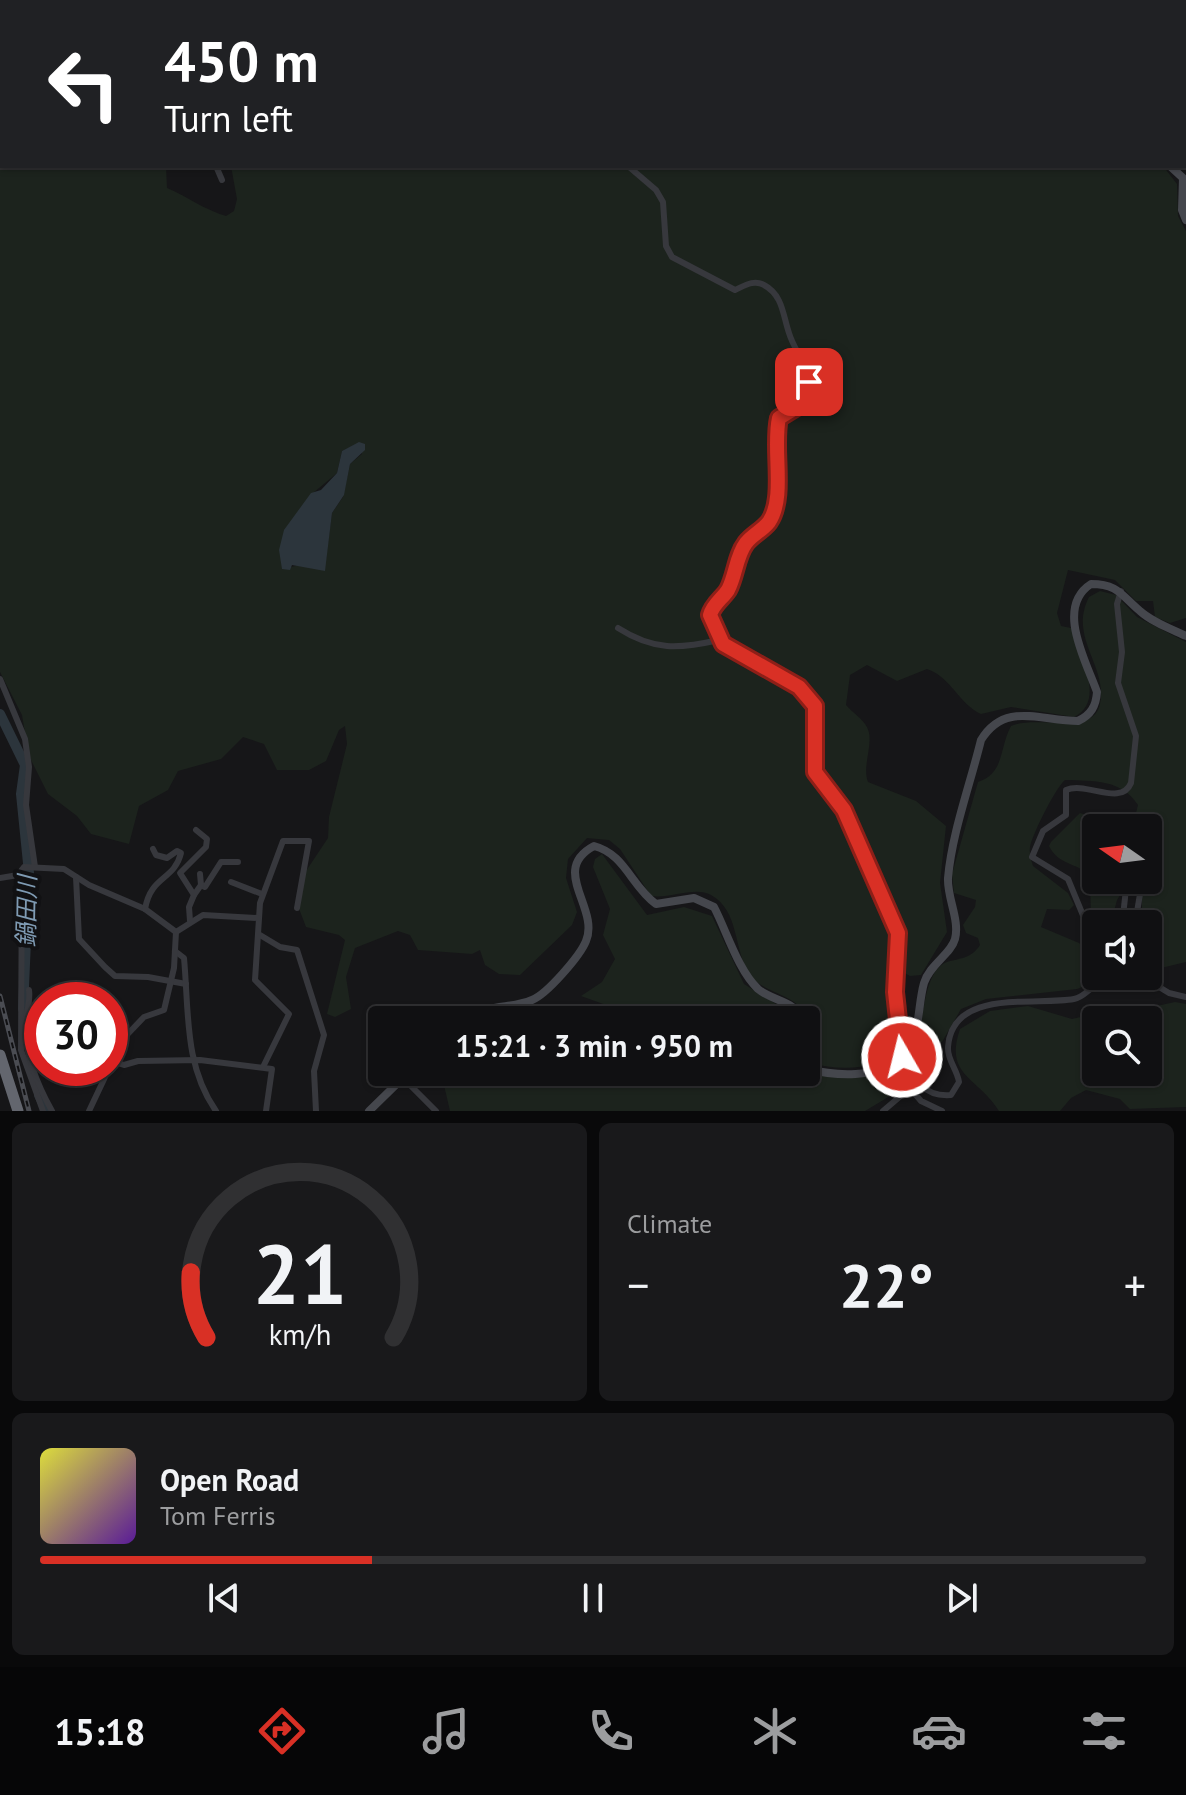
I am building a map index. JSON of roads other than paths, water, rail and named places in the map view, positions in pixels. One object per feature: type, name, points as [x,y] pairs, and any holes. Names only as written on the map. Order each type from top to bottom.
[{"type":"highway","points":[[1,1060],[18,1111]]},
{"type":"street","points":[[217,168],[222,180]]},
{"type":"street","points":[[630,168],[656,190],[663,202],[666,246],[672,257],[735,290],[753,283],[766,285],[779,300],[789,336],[808,370],[805,402],[779,418],[776,436],[779,453],[775,469],[779,491],[770,520],[744,545],[728,590],[712,607],[710,615],[719,640],[804,691],[815,706],[815,772],[844,810],[898,933],[895,992],[902,1057],[911,1074],[910,1088],[921,1101],[942,1111]]},
{"type":"street","points":[[1172,168],[1183,178],[1182,210],[1186,220]]},
{"type":"street","points":[[820,1071],[842,1074],[875,1072],[902,1057],[916,1030],[924,982],[933,963],[953,944],[956,936],[949,898],[949,869],[981,740],[989,727],[1009,715],[1022,714],[1067,721],[1088,716],[1096,702],[1097,692],[1075,628],[1073,605],[1091,584],[1110,584],[1121,591],[1141,613],[1186,636]]},
{"type":"street","points":[[1082,913],[1068,879],[1032,857],[1043,831],[1066,815],[1066,790],[1075,786],[1120,795],[1128,790],[1131,783],[1136,736],[1118,683],[1122,652],[1117,604],[1121,591]]},
{"type":"street","points":[[618,628],[632,637],[673,649],[719,640]]},
{"type":"street","points":[[0,679],[25,739],[29,767],[26,805],[34,867]]},
{"type":"street","points":[[145,909],[148,891],[206,847],[207,839],[196,830]]},
{"type":"street","points":[[263,1067],[289,1014],[255,980],[262,894],[283,841],[309,841],[297,908]]},
{"type":"street","points":[[494,1006],[534,1000],[579,953],[589,930],[574,869],[579,856],[594,846],[612,852],[640,893],[656,904],[665,906],[694,898],[714,907],[749,978],[760,991],[792,1006]]},
{"type":"street","points":[[153,849],[156,855],[167,858],[177,851],[181,853],[178,870],[194,895]]},
{"type":"street","points":[[201,885],[205,887],[221,862],[238,862]]},
{"type":"street","points":[[23,868],[24,1045]]},
{"type":"street","points":[[0,878],[18,875],[23,868],[64,869],[145,909],[176,932]]},
{"type":"street","points":[[190,921],[189,907],[201,885],[200,874]]},
{"type":"street","points":[[76,877],[79,939],[115,976],[148,977],[186,984]]},
{"type":"street","points":[[231,882],[262,894]]},
{"type":"street","points":[[1124,910],[1129,886],[1138,888],[1137,910]]},
{"type":"street","points":[[128,1038],[144,1017],[164,1010],[171,982],[176,932],[203,915],[258,918]]},
{"type":"street","points":[[260,935],[280,947],[297,950],[322,1024],[324,1035],[314,1071],[316,1111]]},
{"type":"street","points":[[175,951],[184,958],[193,1062],[200,1088],[216,1111]]},
{"type":"street","points":[[1162,989],[1186,997]]},
{"type":"street","points":[[902,1057],[907,1057],[917,1084],[928,1092],[951,1095],[959,1082],[948,1048],[951,1034],[968,1013],[985,1003],[1078,998],[1089,990]]},
{"type":"street","points":[[128,1064],[138,1061],[193,1062],[272,1069],[266,1111]]},
{"type":"street","points":[[36,1086],[43,1111]]},
{"type":"street","points":[[40,1086],[52,1111]]},
{"type":"street","points":[[89,1111],[102,1086]]},
{"type":"street","points":[[369,1111],[395,1086]]},
{"type":"street","points":[[415,1086],[436,1111]]},
{"type":"street","points":[[883,1111],[910,1088]]},
{"type":"waterway","name":"鍋田川","points":[[0,714],[25,765],[21,794],[29,873],[23,1009]]},
{"type":"waterway","name":"鍋田川","points":[[39,1095],[47,1111]]},
{"type":"railway","points":[[0,996],[29,1111]]}]
